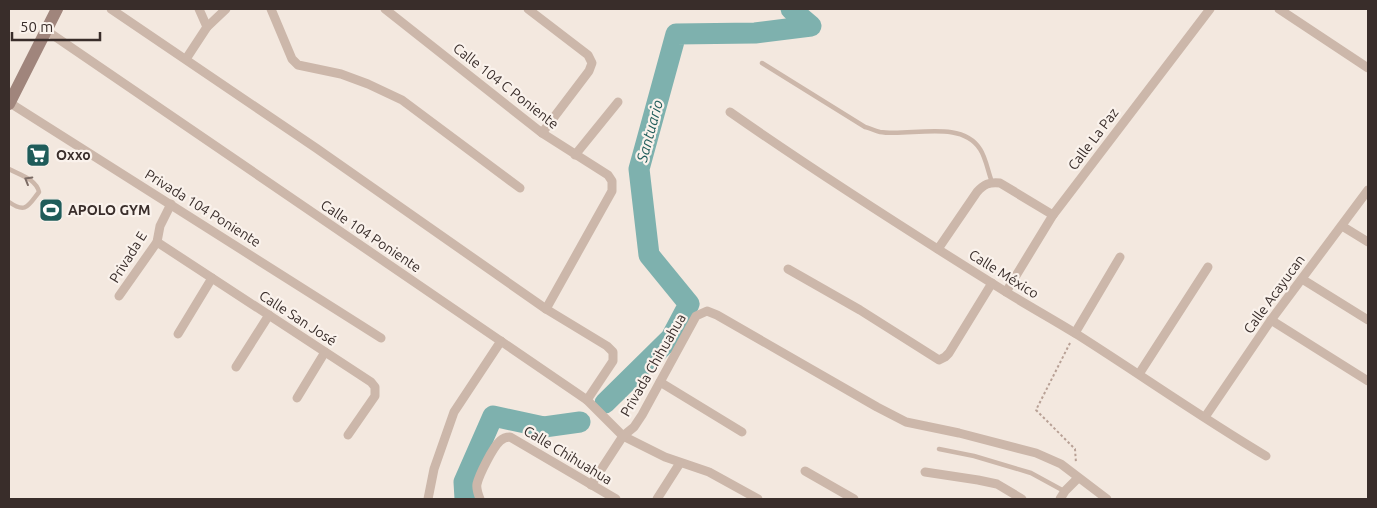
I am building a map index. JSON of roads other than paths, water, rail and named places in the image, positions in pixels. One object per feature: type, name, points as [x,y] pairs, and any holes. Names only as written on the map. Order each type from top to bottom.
[{"type":"street","points":[[9,104],[57,9]]},
{"type":"street","points":[[111,9],[546,309],[607,346],[613,352],[613,361],[587,400]]},
{"type":"street","points":[[199,9],[207,27]]},
{"type":"street","points":[[186,59],[207,27],[226,9]]},
{"type":"street","points":[[271,9],[292,59],[298,66],[341,74],[402,100],[520,188]]},
{"type":"street","name":"Calle 104 C Poniente","points":[[385,9],[542,134],[608,175],[612,181],[612,191],[546,309]]},
{"type":"street","points":[[528,9],[588,54],[592,62],[589,71],[542,134]]},
{"type":"street","name":"Calle La Paz","points":[[1006,292],[1053,215],[1210,9]]},
{"type":"street","points":[[1279,9],[1368,68]]},
{"type":"street","name":"Calle 104 Poniente","points":[[47,31],[587,400],[623,436],[665,457],[709,472],[754,498]]},
{"type":"street","points":[[575,155],[618,102]]},
{"type":"street","name":"Privada 104 Poniente","points":[[9,104],[171,204],[381,338]]},
{"type":"street","name":"Calle México","points":[[730,112],[800,161],[1006,292],[1075,333],[1266,456]]},
{"type":"street","points":[[938,249],[987,184],[1000,183],[1053,215]]},
{"type":"street","name":"Calle Acayucan","points":[[1205,417],[1271,320],[1368,190]]},
{"type":"street","name":"Privada E","points":[[119,296],[157,242],[160,226],[171,204]]},
{"type":"street","points":[[1342,226],[1368,242]]},
{"type":"street","name":"Calle San José","points":[[157,242],[371,382],[375,387],[374,396],[348,435]]},
{"type":"street","points":[[1075,333],[1120,257]]},
{"type":"street","points":[[1139,374],[1208,267]]},
{"type":"street","points":[[788,269],[860,310],[939,360],[945,358],[949,353],[992,283]]},
{"type":"street","points":[[178,334],[212,278]]},
{"type":"street","points":[[1302,279],[1368,320]]},
{"type":"street","name":"Privada Chihuahua","points":[[591,485],[623,436],[634,427],[642,415],[696,316],[707,312],[717,315],[906,422],[960,432],[1036,453],[1061,464],[1078,478]]},
{"type":"street","points":[[236,367],[269,315]]},
{"type":"street","points":[[1271,320],[1368,381]]},
{"type":"street","points":[[428,499],[434,469],[454,412],[501,341]]},
{"type":"street","points":[[297,398],[325,352]]},
{"type":"street","points":[[660,382],[742,432]]},
{"type":"street","name":"Calle Chihuahua","points":[[480,499],[477,492],[477,483],[498,442],[504,437],[518,440],[616,499]]},
{"type":"street","points":[[657,499],[680,463]]},
{"type":"street","points":[[805,471],[854,499]]},
{"type":"street","points":[[925,472],[996,484],[1022,499]]},
{"type":"street","points":[[1063,495],[1078,478],[1107,499]]},
{"type":"lane","points":[[762,63],[866,127],[880,132],[936,131],[955,133],[971,139],[980,150],[987,184]]},
{"type":"lane","points":[[9,169],[31,180],[37,185],[39,192],[27,207],[23,209],[17,208],[9,202]]},
{"type":"lane","points":[[938,449],[974,456],[1031,473],[1063,495]]},
{"type":"waterway","name":"Santuario","points":[[605,403],[671,338],[689,304],[649,255],[639,169],[676,34],[755,33],[811,26],[791,9]]},
{"type":"waterway","name":"Santuario","points":[[465,499],[464,482],[493,416],[544,427],[580,422]]},
{"type":"place","name":"Oxxo","points":[[38,155]]},
{"type":"place","name":"APOLO GYM","points":[[51,210]]}]
